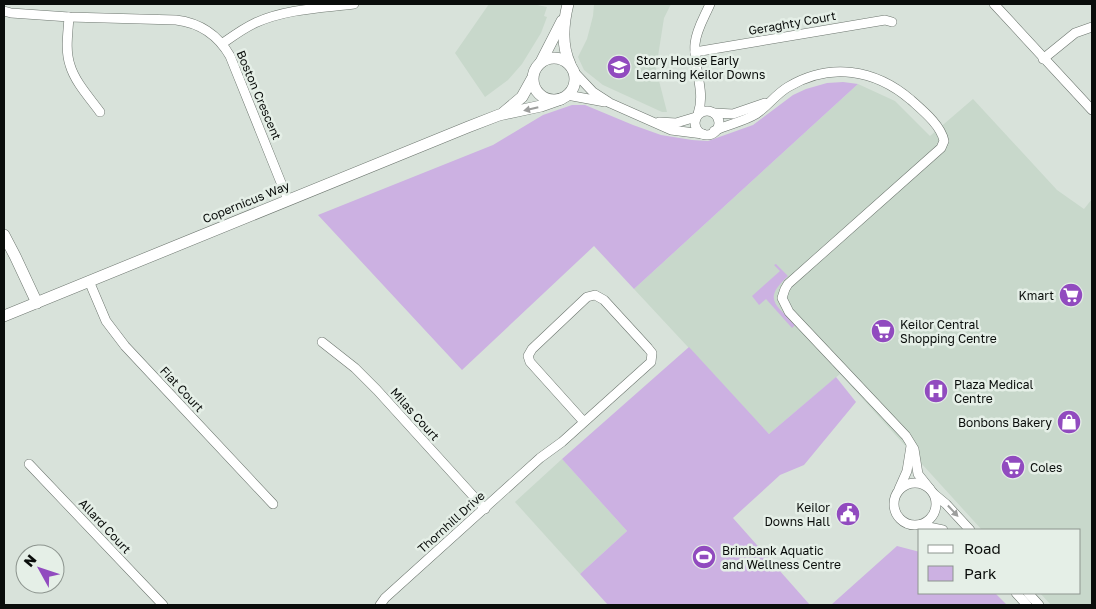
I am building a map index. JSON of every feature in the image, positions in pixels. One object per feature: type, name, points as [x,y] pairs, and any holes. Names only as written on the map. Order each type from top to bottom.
[{"type":"street","points":[[223,44],[242,30],[266,18],[354,4]]},
{"type":"street","points":[[703,134],[699,132],[695,125],[701,93],[695,52],[696,37],[710,4]]},
{"type":"street","points":[[994,4],[1092,110]]},
{"type":"street","points":[[541,62],[567,9]]},
{"type":"street","points":[[564,97],[573,88],[572,69],[564,43],[567,9]]},
{"type":"street","name":"Boston Crescent","points":[[4,11],[69,17],[188,22],[212,33],[223,44],[236,69],[288,200]]},
{"type":"street","points":[[69,17],[69,64],[74,76],[100,112]]},
{"type":"street","name":"Geraghty Court","points":[[695,52],[885,20],[892,22]]},
{"type":"street","points":[[1043,59],[1074,33],[1092,27]]},
{"type":"street","points":[[610,103],[564,97],[551,100],[542,96],[535,89],[532,79],[536,67],[546,58],[559,58],[593,92],[610,103],[676,132],[711,134],[756,114],[786,88],[807,78],[839,72],[862,74],[884,82],[902,93],[925,114],[943,137],[942,144],[937,151],[792,280],[782,294],[783,302],[787,308],[906,436],[915,453],[918,474],[969,529]]},
{"type":"street","name":"Copernicus Way","points":[[499,115],[522,97],[532,79]]},
{"type":"street","points":[[701,93],[718,122],[714,132]]},
{"type":"street","name":"Copernicus Way","points":[[4,316],[499,115],[541,106],[564,97]]},
{"type":"street","points":[[649,120],[676,123],[697,116],[704,111],[733,114],[770,101]]},
{"type":"street","points":[[4,235],[37,303]]},
{"type":"street","name":"Fiat Court","points":[[89,281],[106,321],[125,346],[273,504]]},
{"type":"street","name":"Thornhill Drive","points":[[380,605],[540,458],[562,442],[584,422],[650,362],[652,352],[604,300],[595,294],[588,297],[532,349],[528,356],[530,362],[584,422]]},
{"type":"street","name":"Milas Court","points":[[322,342],[355,368],[377,390],[485,509]]},
{"type":"street","points":[[911,446],[904,480],[894,504],[896,514],[908,524],[938,529]]},
{"type":"street","name":"Allard Court","points":[[30,464],[163,605]]},
{"type":"street","points":[[897,493],[901,488],[913,483],[919,483],[932,491],[937,505],[930,520],[920,525]]},
{"type":"street","points":[[1017,594],[1027,605]]},
{"type":"street","points":[[1029,594],[1039,605]]},
{"type":"shaded area","points":[[489,4],[532,4],[547,7],[544,16],[547,17],[541,33],[522,64],[508,80],[485,97],[455,53]]},
{"type":"shaded area","name":"Story House Early Learning Keilor Downs","points":[[594,4],[671,4],[664,18],[656,69],[667,112],[662,112],[603,85],[584,70],[578,57],[587,39]]},
{"type":"shaded area","name":"Keilor Central Shopping Centre","points":[[858,84],[895,101],[930,136],[973,99],[1057,190],[1084,209],[1092,199],[1092,605],[1051,605],[1041,594],[1081,594],[1081,529],[981,529],[840,374],[769,434],[634,289]]},
{"type":"shaded area","points":[[562,459],[627,531],[580,574],[515,502]]},
{"type":"green space","points":[[843,82],[858,84],[634,289],[594,246],[462,370],[318,215],[493,145],[543,115],[572,105],[585,105],[661,135],[708,141],[753,125],[793,95],[806,89],[827,83]]},
{"type":"green space","points":[[776,264],[788,276],[775,291],[775,302],[795,325],[792,328],[766,299],[759,305],[752,296],[780,271],[774,265]]},
{"type":"green space","points":[[689,347],[769,434],[836,377],[856,402],[804,465],[780,475],[733,518],[810,605],[608,605],[580,574],[627,531],[562,459]]},
{"type":"green space","name":"Brimbank Aquatic and Wellness Centre","points":[[897,546],[918,551],[918,594],[996,594],[1007,605],[831,605]]},
{"type":"place","name":"Story House Early Learning Keilor Downs","points":[[619,67]]},
{"type":"place","name":"Kmart","points":[[1071,295]]},
{"type":"place","name":"Keilor Central Shopping Centre","points":[[883,331]]},
{"type":"place","name":"Plaza Medical Centre","points":[[936,391]]},
{"type":"place","name":"Bonbons Bakery","points":[[1069,422]]},
{"type":"place","name":"Coles","points":[[1013,467]]},
{"type":"place","name":"Keilor Downs Hall","points":[[848,514]]},
{"type":"place","name":"Brimbank Aquatic and Wellness Centre","points":[[704,557]]}]
